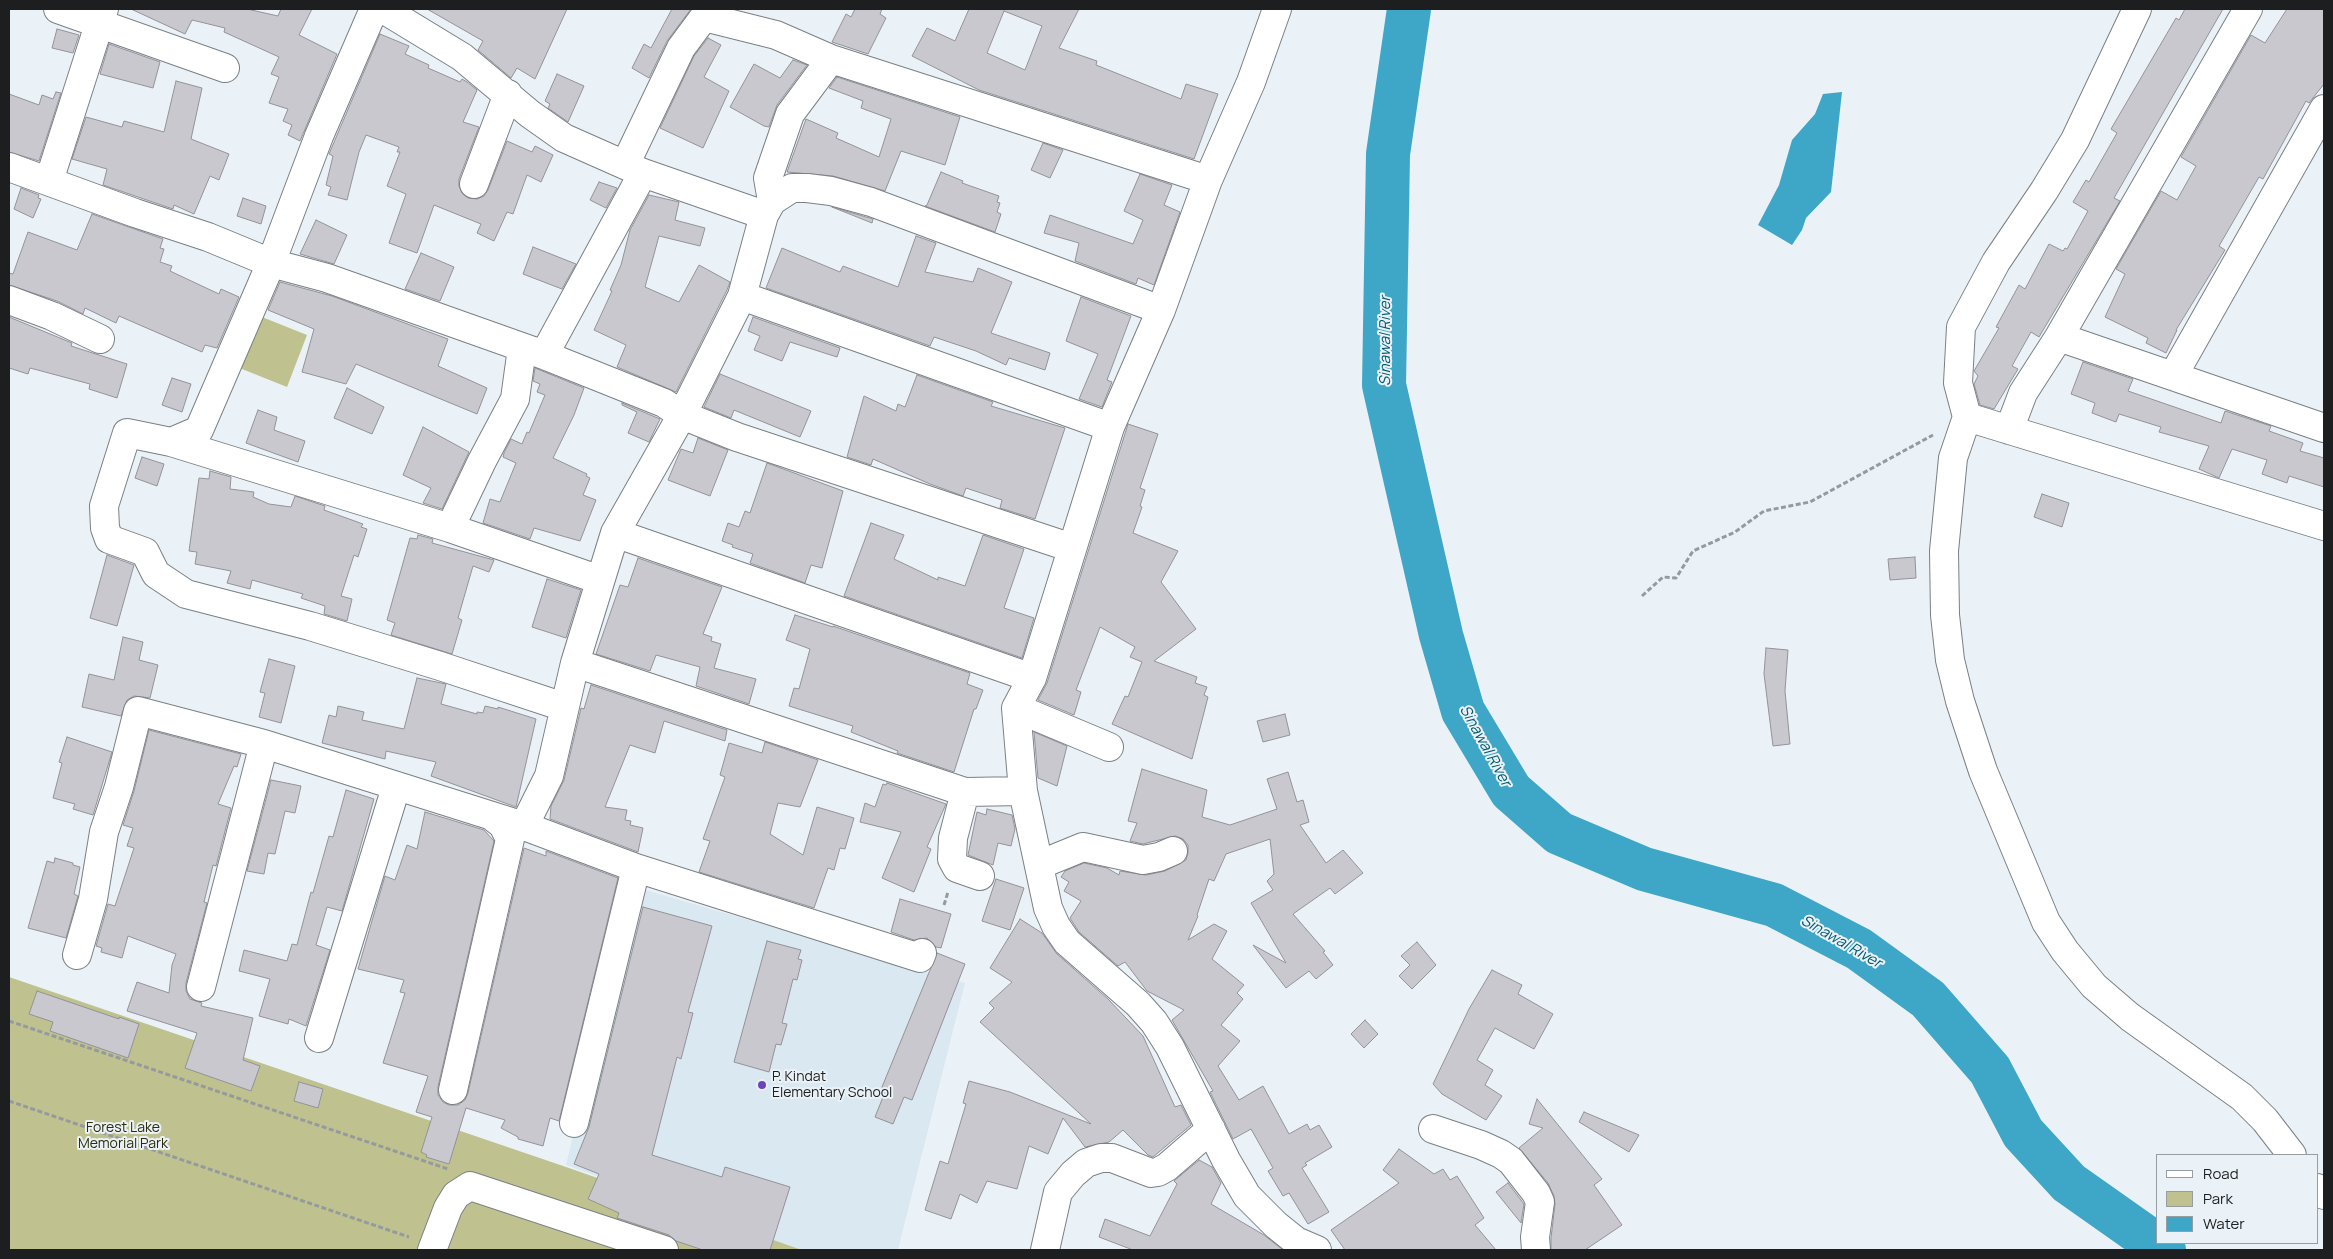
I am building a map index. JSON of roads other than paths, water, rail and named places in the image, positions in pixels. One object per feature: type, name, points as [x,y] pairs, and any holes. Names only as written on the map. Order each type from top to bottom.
[{"type":"street","points":[[58,9],[101,15],[225,68]]},
{"type":"street","points":[[170,442],[199,430],[271,263],[319,136],[374,9]]},
{"type":"street","points":[[383,9],[462,57],[530,114],[564,138],[634,169],[768,208]]},
{"type":"street","points":[[1277,9],[1251,82],[1208,180],[1161,310],[1110,427],[1032,678],[1016,708],[1023,791],[1048,908],[1056,926],[1067,942],[1138,1004],[1154,1022],[1170,1047],[1210,1129],[1247,1196],[1283,1231],[1296,1241],[1317,1250]]},
{"type":"street","points":[[2137,9],[2075,140],[2044,191],[1996,262],[1961,327],[1958,383],[1967,417],[1953,458],[1948,490],[1944,551],[1945,615],[1950,660],[1960,701],[1983,771],[2046,922],[2065,951],[2094,986],[2130,1017],[2242,1098],[2265,1120],[2291,1154]]},
{"type":"street","points":[[2009,430],[2024,393],[2059,337],[2248,9]]},
{"type":"street","points":[[49,181],[101,15]]},
{"type":"street","points":[[450,528],[482,461],[515,399],[533,352],[634,169],[681,48],[704,18],[776,35],[831,59],[1208,180]]},
{"type":"street","points":[[524,826],[549,776],[575,663],[615,532],[682,415],[742,296],[768,208],[768,178],[790,114],[831,59]]},
{"type":"street","points":[[474,184],[508,94]]},
{"type":"street","points":[[2173,376],[2324,109]]},
{"type":"street","points":[[9,168],[134,213],[208,237],[271,263],[327,278],[533,352],[664,403],[682,415],[822,467],[1072,548]]},
{"type":"street","points":[[768,208],[792,188],[832,191],[863,200],[1161,310]]},
{"type":"street","points":[[742,296],[1110,427]]},
{"type":"street","points":[[9,300],[52,316],[100,340]]},
{"type":"street","points":[[2059,337],[2324,428]]},
{"type":"street","points":[[1967,417],[2324,526]]},
{"type":"street","points":[[564,707],[310,626],[186,594],[156,574],[145,552],[109,538],[105,528],[104,506],[127,433],[170,442],[450,528],[600,580]]},
{"type":"street","points":[[615,532],[1032,678]]},
{"type":"street","points":[[575,663],[965,792],[1023,791]]},
{"type":"street","points":[[1016,708],[1109,747]]},
{"type":"street","points":[[77,955],[93,899],[104,832],[138,711],[264,744],[524,826],[636,868],[920,958],[922,953]]},
{"type":"street","points":[[201,987],[264,744]]},
{"type":"street","points":[[319,1038],[396,787]]},
{"type":"street","points":[[965,792],[953,838],[952,860],[957,868],[980,876]]},
{"type":"street","points":[[453,1090],[510,839],[503,825],[494,818]]},
{"type":"street","points":[[1039,865],[1083,847],[1143,860],[1159,857],[1172,851]]},
{"type":"street","points":[[574,1123],[636,868]]},
{"type":"street","points":[[1045,1250],[1058,1192],[1064,1182],[1080,1168],[1101,1158],[1112,1158],[1151,1173],[1158,1172],[1167,1167],[1210,1129]]},
{"type":"street","points":[[1432,1129],[1481,1145],[1511,1161],[1536,1193],[1540,1202],[1535,1237],[1536,1250]]},
{"type":"street","points":[[433,1248],[448,1208],[456,1195],[470,1186],[664,1250]]},
{"type":"water","points":[[1842,92],[1831,192],[1806,218],[1802,230],[1792,245],[1758,225],[1779,185],[1792,140],[1815,114],[1823,94]]},
{"type":"waterway","name":"Sinawal River","points":[[1409,9],[1388,154],[1384,385],[1441,635],[1463,711],[1511,791],[1559,833],[1644,869],[1774,905],[1859,949],[1928,999],[1990,1070],[2023,1133],[2069,1183],[2164,1250]]},
{"type":"place","name":"P. Kindat Elementary School","points":[[762,1085]]},
{"type":"park label","name":"Forest Lake Memorial Park","points":[[123,1136]]}]
